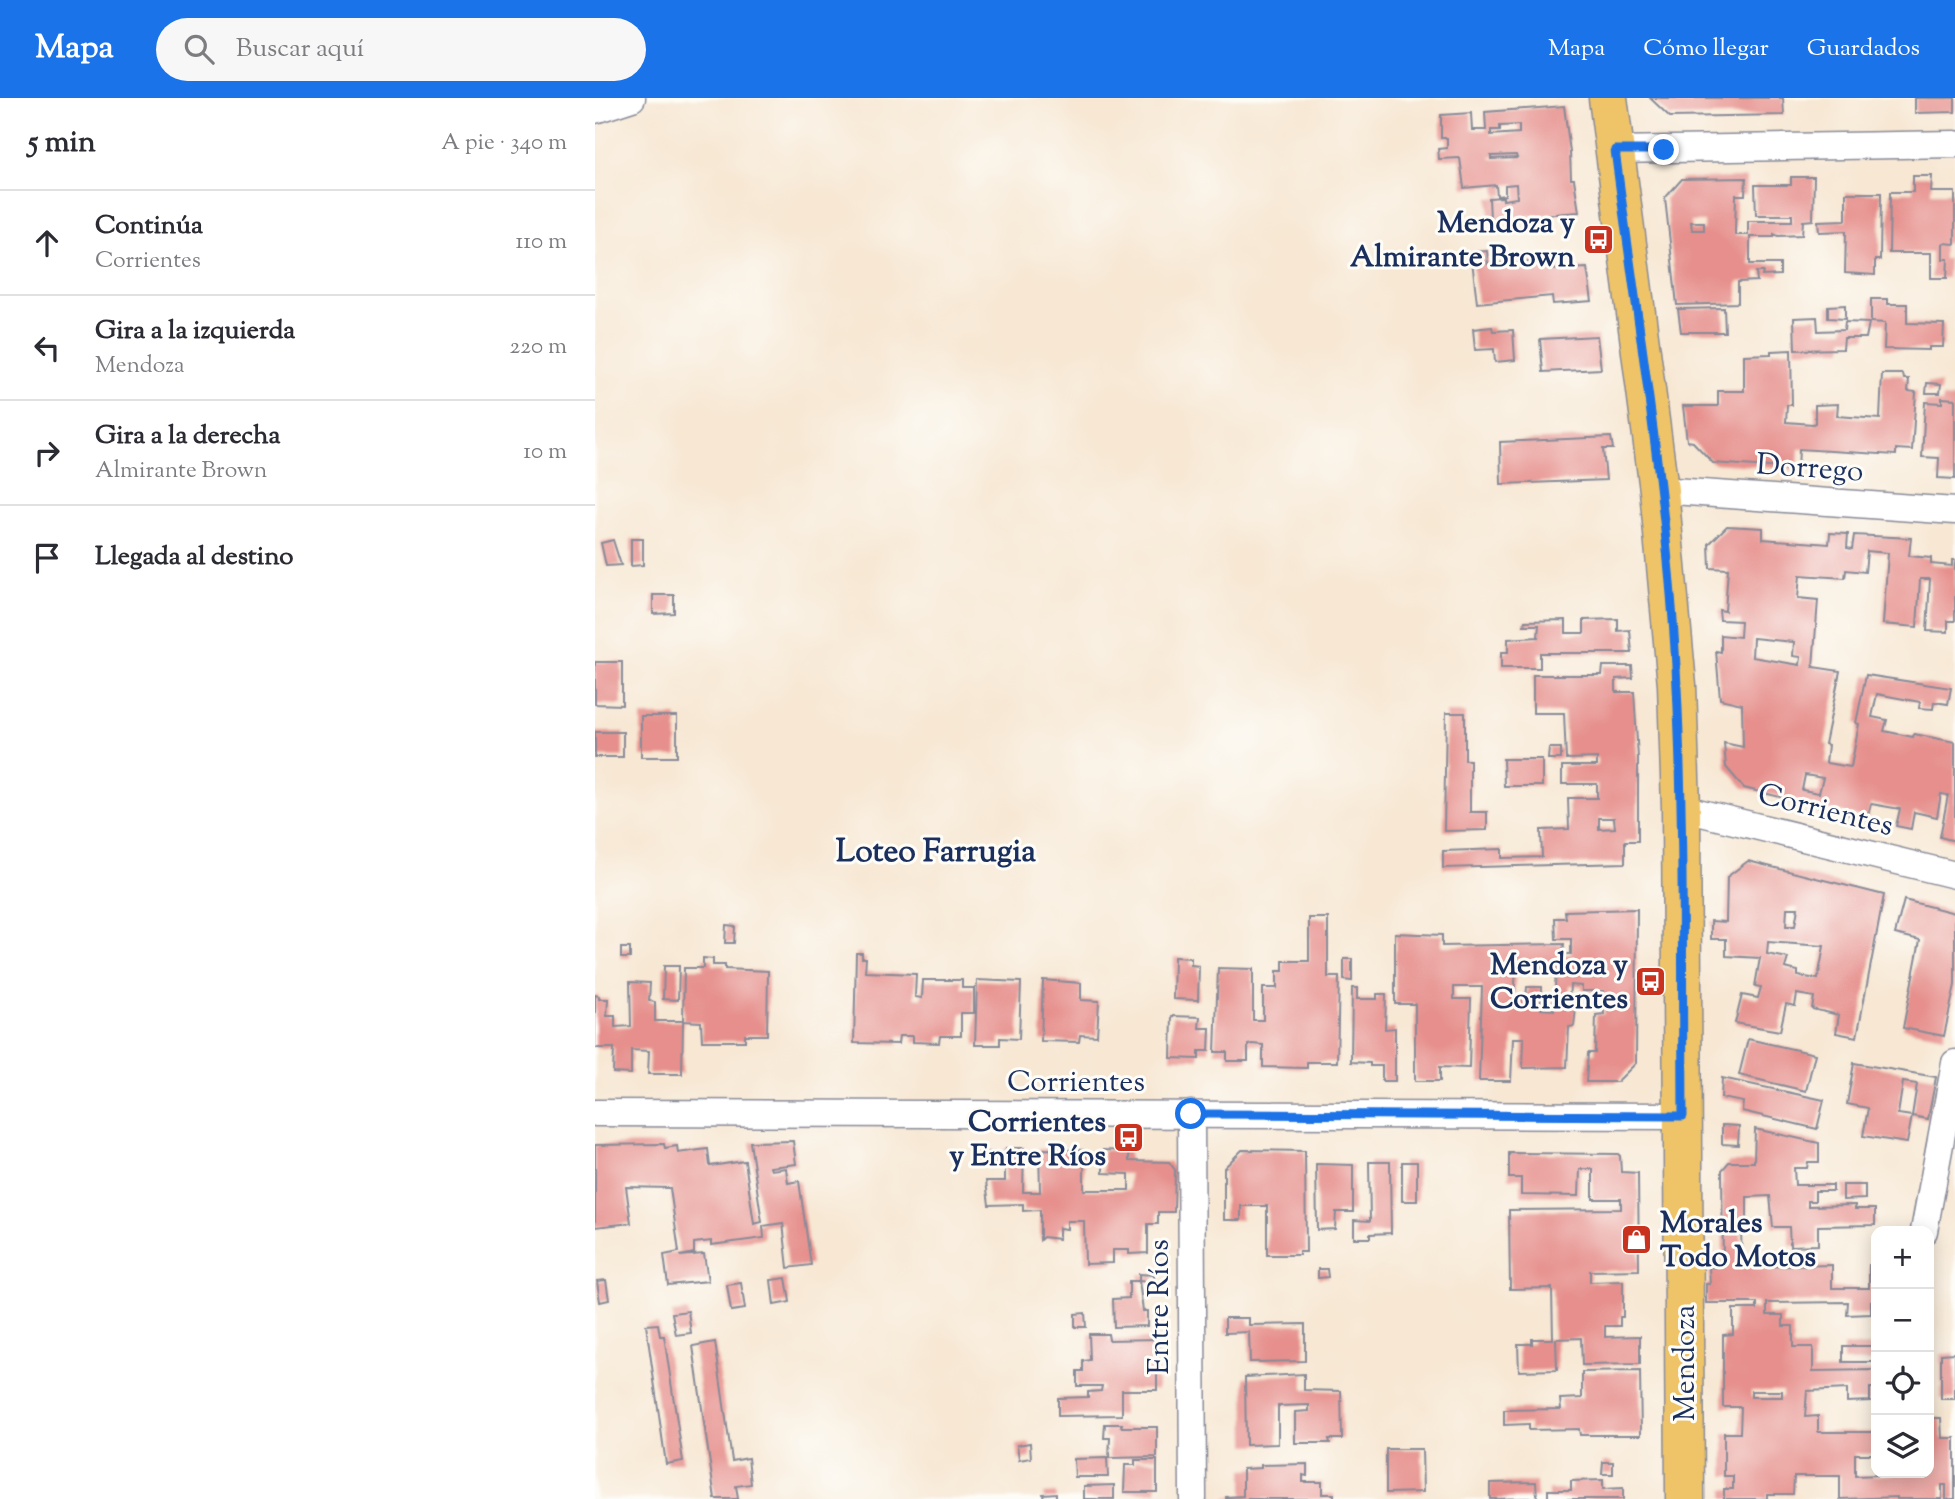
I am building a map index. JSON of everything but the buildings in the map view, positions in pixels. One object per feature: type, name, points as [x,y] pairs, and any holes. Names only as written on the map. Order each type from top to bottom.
[{"type":"main road","name":"Mendoza","points":[[1608,98],[1659,490],[1677,685],[1682,808],[1685,1499]]},
{"type":"street","points":[[595,110],[632,98]]},
{"type":"street","points":[[1615,150],[1955,144]]},
{"type":"street","name":"Dorrego","points":[[1659,490],[1955,511]]},
{"type":"street","name":"Corrientes","points":[[1682,808],[1955,875]]},
{"type":"street","points":[[1925,1226],[1955,1063]]},
{"type":"street","name":"Corrientes","points":[[595,1113],[1683,1116]]},
{"type":"street","name":"Entre Ríos","points":[[1191,1114],[1193,1499]]},
{"type":"place","name":"Mendoza y Almirante Brown","points":[[1598,239]]},
{"type":"place","name":"Mendoza y Corrientes","points":[[1651,981]]},
{"type":"place","name":"Corrientes y Entre Ríos","points":[[1129,1138]]},
{"type":"place","name":"Morales Todo Motos","points":[[1637,1239]]},
{"type":"district","name":"Loteo Farrugia","points":[[936,850]]},
{"type":"route","points":[[1191,1114],[1683,1116],[1682,808],[1677,685],[1659,490],[1615,150],[1664,150]]}]
